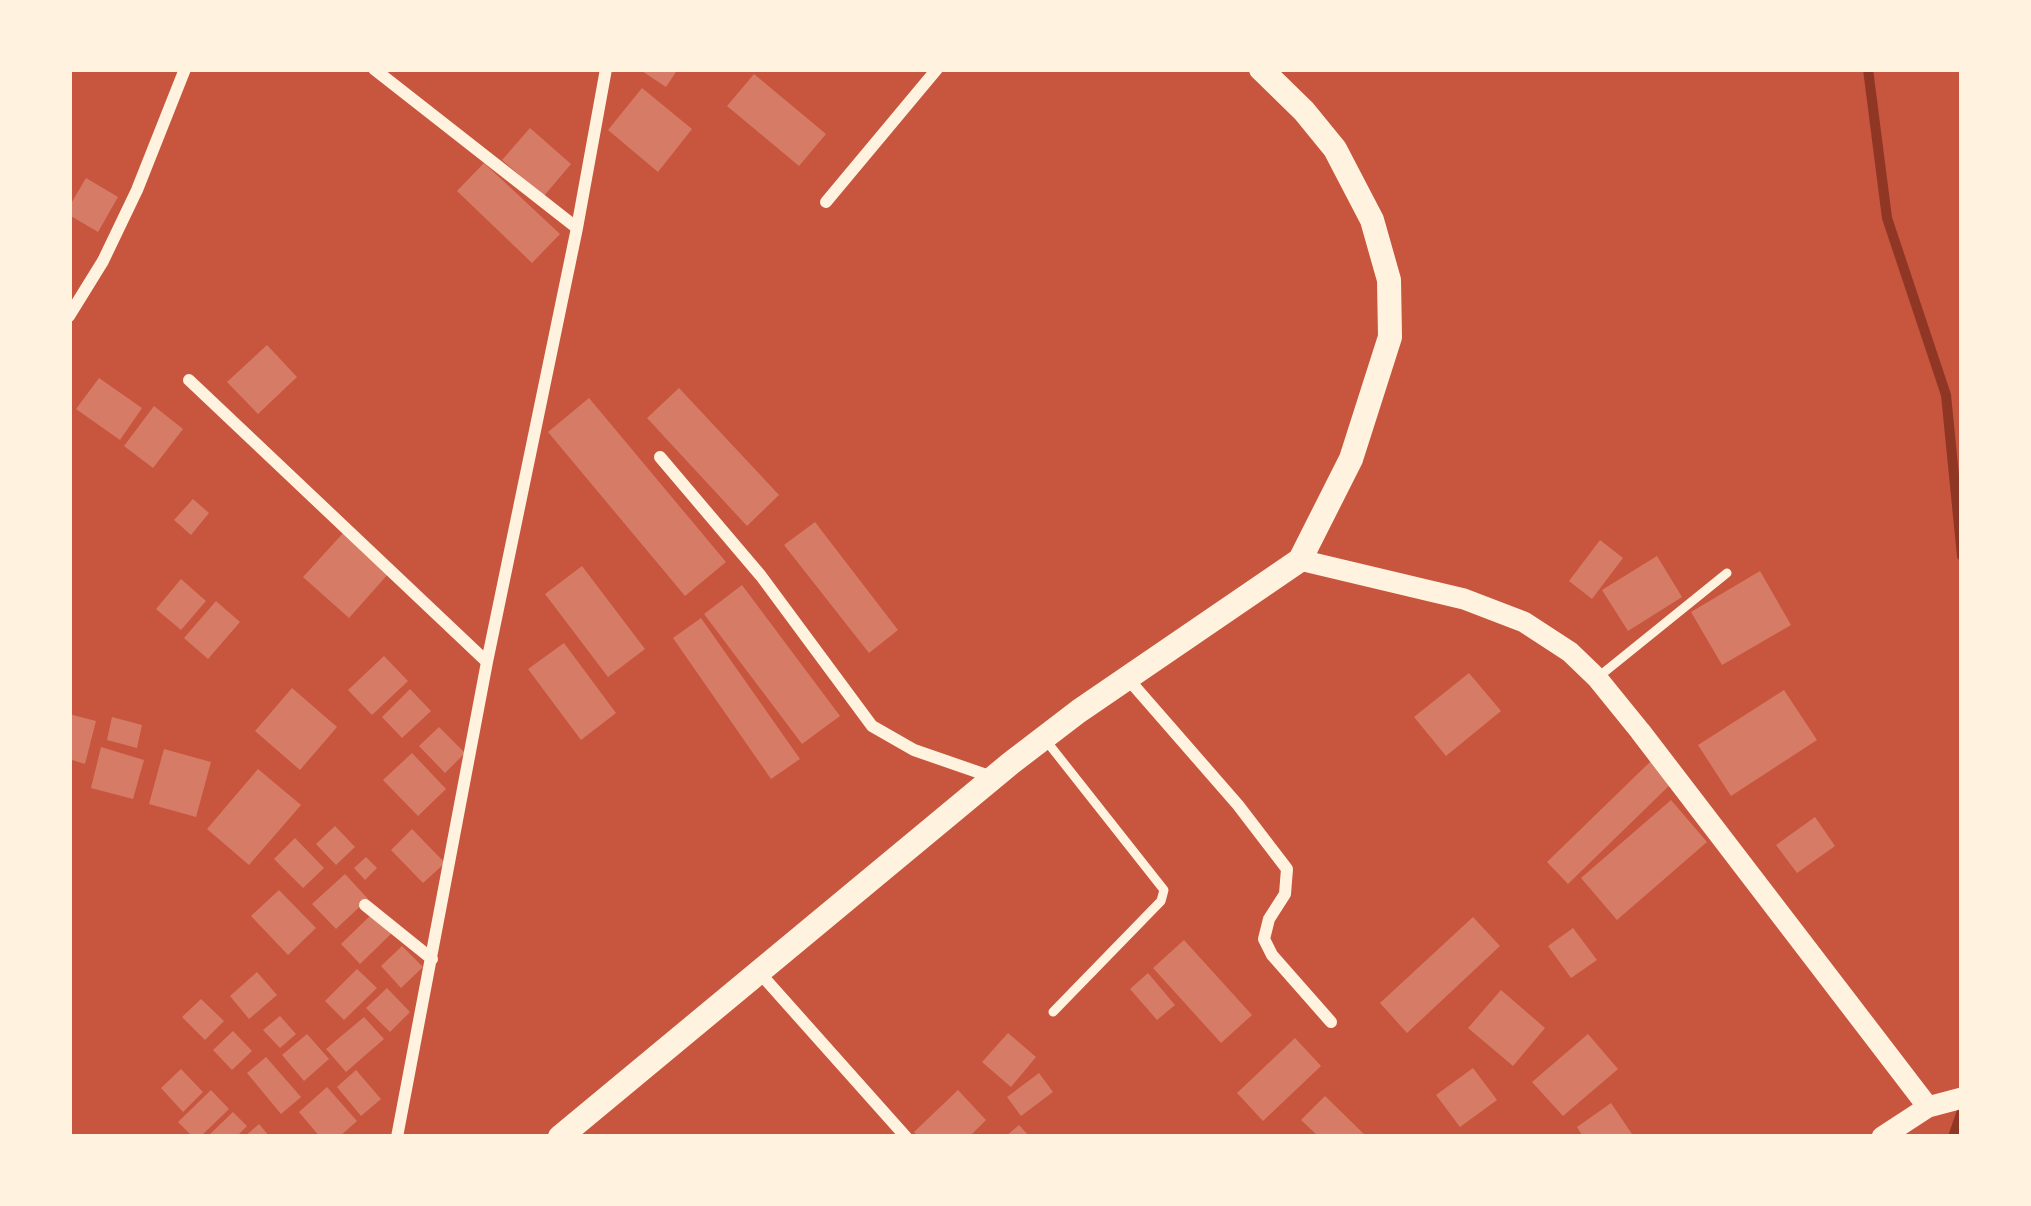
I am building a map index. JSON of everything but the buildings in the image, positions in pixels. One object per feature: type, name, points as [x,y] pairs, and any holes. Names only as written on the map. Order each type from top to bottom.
[{"type":"main road","points":[[560,1137],[1044,738],[1300,560],[1351,459],[1390,337],[1390,280],[1372,220],[1335,149],[1261,69]]},
{"type":"street","points":[[69,316],[103,261],[137,190],[185,69]]},
{"type":"street","points":[[374,69],[577,228]]},
{"type":"street","points":[[397,1137],[606,69]]},
{"type":"street","points":[[826,202],[937,69]]},
{"type":"street","points":[[188,380],[487,662]]},
{"type":"street","points":[[661,457],[761,576],[872,726],[914,750],[993,778]]},
{"type":"street","points":[[1300,560],[1500,611],[1546,634],[1598,678],[1928,1107]]},
{"type":"street","points":[[1130,680],[1286,869],[1285,894],[1269,919],[1264,939],[1272,955],[1331,1022]]},
{"type":"street","points":[[365,905],[432,959]]},
{"type":"street","points":[[757,970],[906,1137]]},
{"type":"street","points":[[1882,1137],[1928,1107],[1962,1098]]},
{"type":"lane","points":[[1598,678],[1727,573]]},
{"type":"lane","points":[[1044,738],[1164,890],[1161,901],[1053,1012]]},
{"type":"waterway","points":[[1868,69],[1887,218],[1946,395],[1962,556]]},
{"type":"waterway","points":[[1953,1137],[1962,1111]]}]
